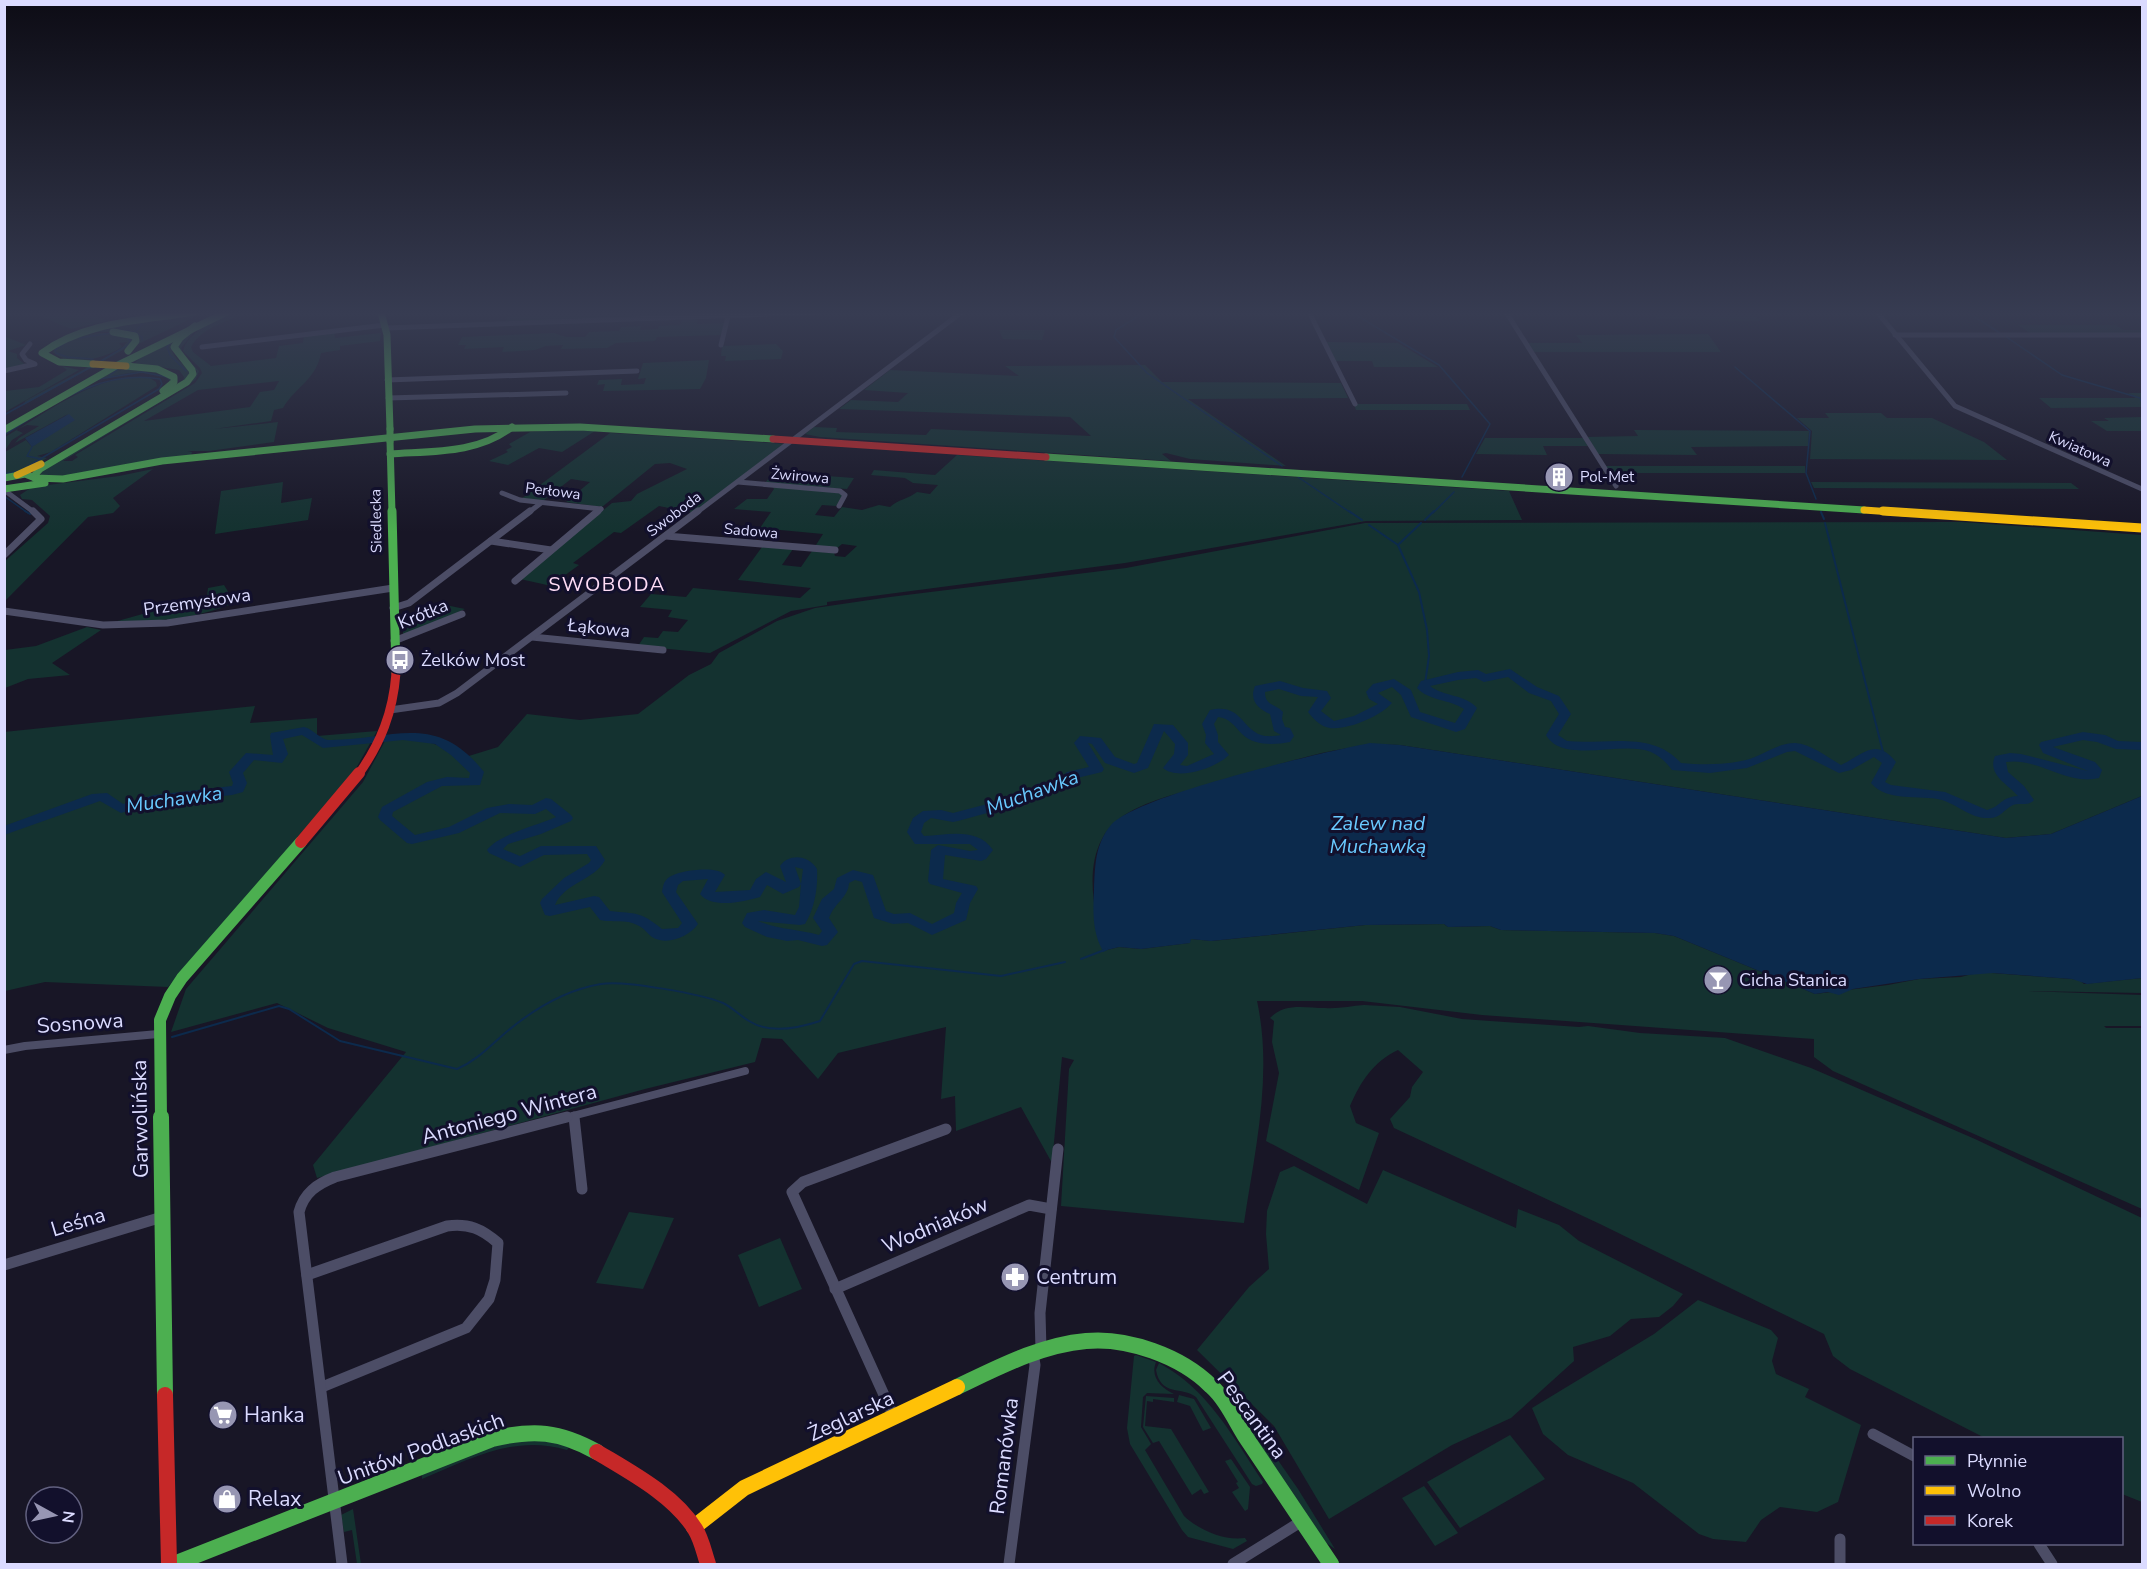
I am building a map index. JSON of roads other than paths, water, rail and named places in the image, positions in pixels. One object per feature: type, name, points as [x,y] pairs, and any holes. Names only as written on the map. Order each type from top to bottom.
[{"type":"main road","points":[[4,420],[67,385]]},
{"type":"main road","points":[[4,430],[82,385]]},
{"type":"main road","points":[[77,388],[87,385]]},
{"type":"main road","points":[[168,385],[170,390]]},
{"type":"main road","points":[[31,481],[40,469],[175,385]]},
{"type":"main road","points":[[4,478],[34,468],[180,385]]},
{"type":"main road","name":"Siedlecka","points":[[383,727],[390,710],[396,679],[387,385]]},
{"type":"main road","points":[[390,454],[485,444],[505,436],[513,427]]},
{"type":"main road","points":[[4,489],[31,481],[184,459],[410,434],[513,427],[606,428],[2142,528]]},
{"type":"main road","points":[[17,475],[31,481]]},
{"type":"main road","name":"Garwolińska","points":[[169,1564],[160,1020],[182,978],[338,801],[363,768],[383,727]]},
{"type":"main road","name":"Pescantina","points":[[1037,1351],[1084,1341],[1120,1341],[1153,1348],[1181,1361],[1212,1386],[1331,1564]]},
{"type":"main road","name":"Żeglarska","points":[[694,1527],[744,1488],[1037,1351]]},
{"type":"main road","name":"Unitów Podlaskich","points":[[174,1564],[492,1439],[525,1431],[554,1432],[571,1437],[602,1455],[674,1506],[694,1527],[708,1564]]},
{"type":"street","name":"Swoboda","points":[[390,710],[446,700],[867,385]]},
{"type":"street","points":[[1346,385],[1356,404]]},
{"type":"street","points":[[1552,385],[1616,486]]},
{"type":"street","name":"Kwiatowa","points":[[1937,385],[1955,406],[2142,489]]},
{"type":"street","points":[[388,398],[566,393]]},
{"type":"street","points":[[15,497],[31,481]]},
{"type":"street","name":"Żwirowa","points":[[738,482],[840,491],[845,495],[838,506]]},
{"type":"street","points":[[4,489],[18,502],[39,514],[41,519],[35,528],[4,555]]},
{"type":"street","name":"Perłowa","points":[[502,493],[520,500],[601,509],[551,550]]},
{"type":"street","points":[[393,608],[409,603],[542,502]]},
{"type":"street","name":"Sadowa","points":[[666,536],[835,550]]},
{"type":"street","points":[[491,541],[551,550]]},
{"type":"street","points":[[515,581],[551,550]]},
{"type":"street","name":"Przemysłowa","points":[[4,611],[103,626],[135,625],[184,620],[393,588]]},
{"type":"street","name":"Krótka","points":[[394,641],[462,614]]},
{"type":"street","name":"Łąkowa","points":[[532,637],[663,650]]},
{"type":"street","name":"Sosnowa","points":[[4,1050],[159,1034]]},
{"type":"street","name":"Antoniego Wintera","points":[[307,1275],[299,1212],[307,1192],[322,1182],[745,1071]]},
{"type":"street","points":[[574,1116],[582,1189]]},
{"type":"street","points":[[894,1417],[792,1192],[803,1182],[946,1129]]},
{"type":"street","name":"Romanówka","points":[[1010,1564],[1037,1351],[1058,1149]]},
{"type":"street","name":"Wodniaków","points":[[835,1289],[1029,1205],[1051,1209]]},
{"type":"street","name":"Leśna","points":[[4,1265],[162,1218]]},
{"type":"street","points":[[322,1387],[466,1328],[481,1315],[490,1303],[495,1284],[498,1243],[482,1229],[459,1224],[437,1228],[307,1275],[342,1564]]},
{"type":"street","points":[[1873,1434],[1913,1455]]},
{"type":"street","points":[[1233,1564],[1302,1521]]},
{"type":"street","points":[[1840,1539],[1840,1564]]},
{"type":"street","points":[[2040,1545],[2052,1564]]},
{"type":"water","points":[[69,414],[75,420],[32,447],[25,438]]},
{"type":"water","name":"Zalew nad Muchawką","points":[[1370,743],[1400,745],[2006,838],[2051,834],[2142,796],[2142,978],[2087,984],[2072,979],[1993,973],[1919,979],[1853,989],[1839,995],[1828,992],[1815,994],[1674,936],[1655,933],[1501,930],[1490,926],[1448,927],[1444,924],[1365,925],[1211,941],[1191,939],[1190,943],[1141,949],[1119,947],[1103,951],[1099,944],[1094,921],[1095,872],[1099,848],[1111,825],[1128,813],[1192,788],[1314,755]]},
{"type":"waterway","points":[[4,415],[58,385]]},
{"type":"waterway","points":[[4,435],[59,401],[94,385]]},
{"type":"waterway","points":[[40,459],[159,389],[161,385]]},
{"type":"waterway","points":[[1165,385],[1282,466]]},
{"type":"waterway","points":[[1456,385],[1490,424],[1462,477]]},
{"type":"waterway","points":[[1756,385],[1810,431],[1806,473],[1816,499]]},
{"type":"waterway","points":[[2097,385],[2140,398],[2142,403]]},
{"type":"waterway","points":[[32,447],[27,456],[40,459]]},
{"type":"waterway","points":[[25,468],[40,459]]},
{"type":"waterway","points":[[4,474],[20,471]]},
{"type":"waterway","points":[[1298,477],[1351,513]]},
{"type":"waterway","points":[[1433,513],[1454,492]]},
{"type":"waterway","points":[[4,496],[26,512]]},
{"type":"waterway","points":[[1349,511],[1362,520]]},
{"type":"waterway","points":[[1425,520],[1434,511]]},
{"type":"waterway","points":[[26,512],[30,514]]},
{"type":"waterway","points":[[1821,512],[1824,519]]},
{"type":"waterway","points":[[1399,544],[1421,523]]},
{"type":"waterway","points":[[1825,523],[1884,756]]},
{"type":"waterway","points":[[1369,525],[1398,545],[1419,592],[1427,630],[1429,656],[1425,684]]},
{"type":"waterway","name":"Muchawka","points":[[4,831],[102,796],[121,809],[154,799],[238,789],[240,783],[236,772],[251,756],[277,760],[281,754],[276,736],[304,731],[323,744],[403,736],[429,739],[439,741],[456,752],[477,772],[475,782],[439,782],[387,810],[385,817],[412,840],[454,830],[492,811],[509,808],[535,810],[546,802],[566,818],[536,831],[503,841],[494,850],[520,862],[541,851],[591,849],[598,860],[595,866],[563,886],[547,903],[550,911],[594,901],[605,916],[640,919],[659,934],[682,933],[690,924],[669,892],[671,883],[679,877],[718,875],[707,894],[714,898],[755,894],[766,877],[783,889],[794,884],[787,866],[792,861],[805,864],[811,872],[807,907],[800,920],[758,915],[752,917],[750,923],[772,933],[787,936],[798,935],[822,941],[830,932],[821,918],[827,903],[841,891],[842,881],[853,875],[868,878],[879,914],[893,919],[910,918],[932,930],[961,916],[963,903],[971,889],[948,886],[935,881],[938,850],[975,856],[981,856],[986,850],[973,839],[920,841],[914,832],[918,821],[928,814],[941,814],[953,818],[1026,798],[1042,787],[1061,783],[1072,775],[1097,769],[1080,743],[1085,739],[1096,741],[1110,760],[1134,769],[1143,765],[1159,727],[1168,728],[1182,743],[1181,755],[1170,768],[1189,770],[1222,755],[1211,743],[1212,735],[1208,724],[1214,713],[1231,716],[1257,738],[1285,739],[1288,736],[1285,731],[1280,731],[1276,719],[1277,712],[1262,704],[1258,694],[1259,689],[1280,685],[1301,692],[1323,694],[1325,698],[1314,712],[1329,724],[1334,725],[1359,718],[1382,706],[1386,703],[1373,696],[1372,692],[1377,687],[1394,683],[1407,693],[1415,714],[1456,728],[1460,726],[1471,708],[1460,701],[1429,692],[1423,688],[1425,684],[1458,676],[1478,674],[1484,678],[1510,673],[1533,690],[1555,698],[1565,714],[1552,735],[1555,740],[1564,745],[1641,746],[1655,749],[1667,756],[1677,767],[1710,769],[1747,764],[1785,748],[1796,747],[1810,752],[1839,769],[1846,768],[1870,753],[1876,753],[1889,762],[1878,783],[1886,788],[1895,791],[1940,795],[1977,812],[1987,814],[1997,811],[2010,801],[2027,800],[2020,789],[2001,772],[2000,759],[2010,757],[2033,760],[2071,772],[2094,775],[2095,770],[2090,765],[2048,750],[2046,745],[2083,736],[2100,738],[2116,745],[2142,746]]},
{"type":"waterway","points":[[1081,959],[1107,949],[1103,951]]},
{"type":"waterway","points":[[172,1037],[279,1006],[289,1009],[340,1041],[457,1069],[476,1058],[538,1009],[562,996],[601,984],[644,986],[713,999],[757,1025],[775,1029],[803,1026],[820,1021],[854,964],[862,961],[1001,976],[1065,962]]},
{"type":"place","name":"Pol-Met","points":[[1559,477]]},
{"type":"place","name":"Żelków Most","points":[[400,660]]},
{"type":"place","name":"Cicha Stanica","points":[[1718,980]]},
{"type":"place","name":"Centrum","points":[[1015,1277]]},
{"type":"place","name":"Hanka","points":[[223,1415]]},
{"type":"place","name":"Relax","points":[[227,1499]]},
{"type":"district","name":"SWOBODA","points":[[607,584]]}]
